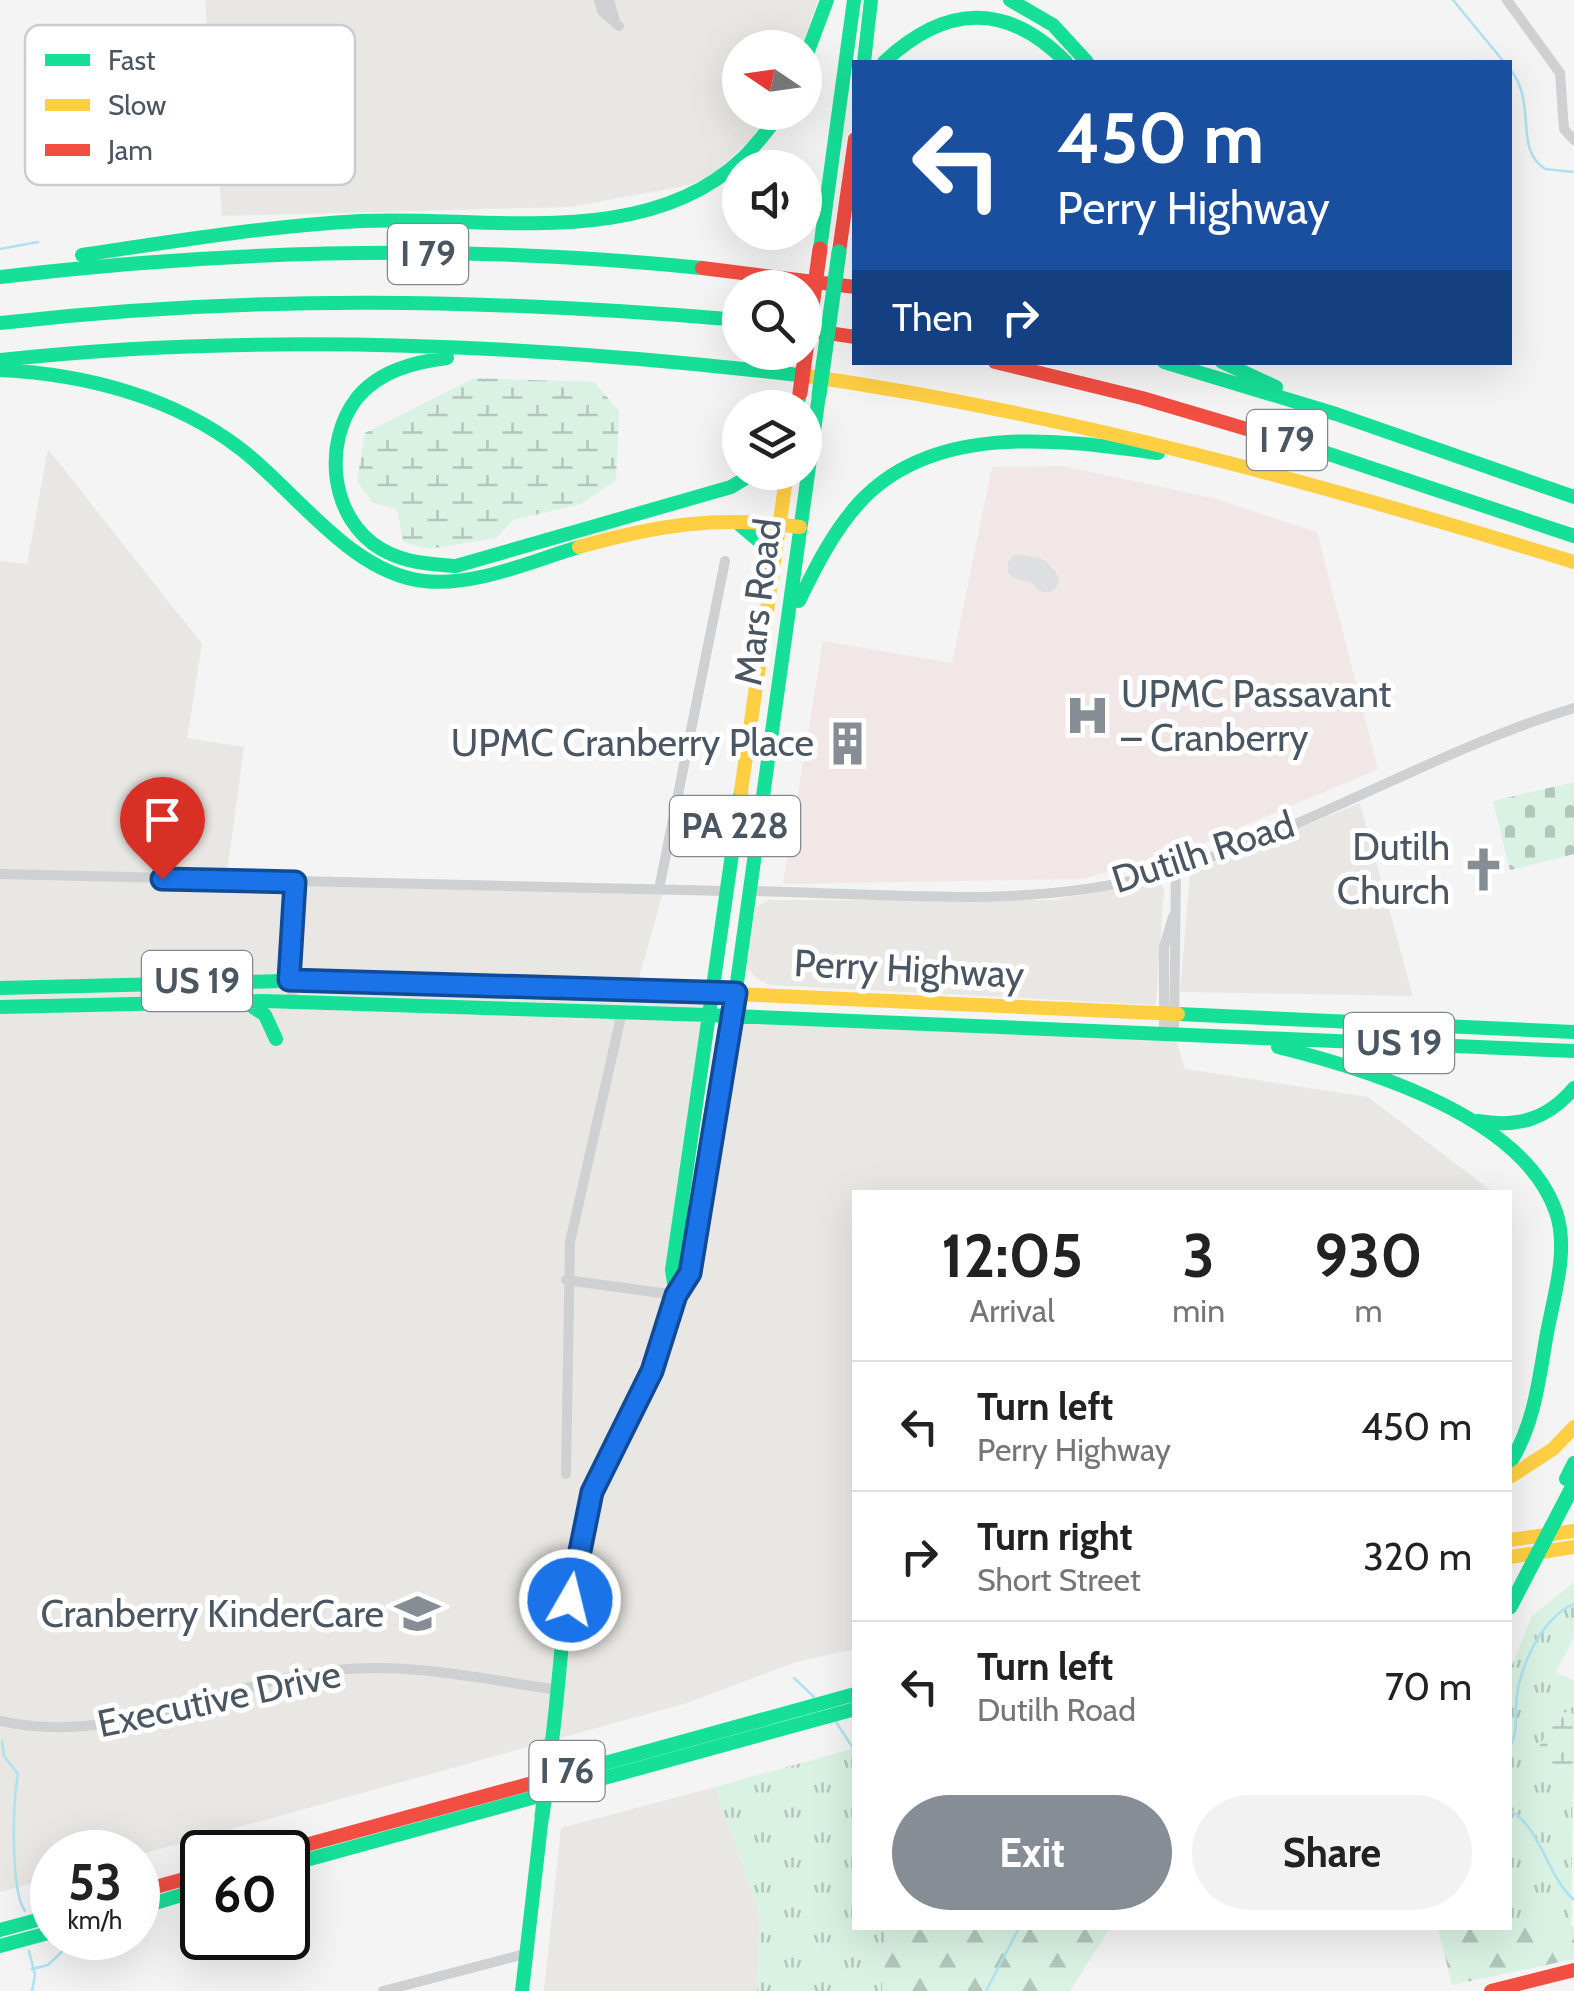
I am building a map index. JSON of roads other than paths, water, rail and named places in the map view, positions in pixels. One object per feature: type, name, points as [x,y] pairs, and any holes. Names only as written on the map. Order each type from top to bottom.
[{"type":"main road","points":[[816,30],[827,0]]},
{"type":"main road","points":[[799,390],[854,0]]},
{"type":"main road","points":[[864,60],[872,0]]},
{"type":"main road","points":[[996,0],[1015,3],[1065,35],[1086,60]]},
{"type":"main road","points":[[886,60],[919,32],[942,21],[974,15],[1010,21],[1033,31],[1064,60]]},
{"type":"main road","points":[[0,268],[181,240],[364,220],[570,222],[636,212],[676,202],[704,189],[738,164],[767,130]]},
{"type":"main road","name":"Mars Road","points":[[676,1295],[690,1273],[733,1015],[852,160]]},
{"type":"main road","name":"I 79","points":[[0,277],[222,256],[386,254],[556,257],[726,270]]},
{"type":"main road","points":[[822,276],[852,278]]},
{"type":"main road","name":"I 79","points":[[822,282],[852,287]]},
{"type":"main road","name":"I 79","points":[[0,324],[200,305],[415,299],[520,302],[722,319]]},
{"type":"main road","points":[[822,332],[852,337]]},
{"type":"main road","points":[[0,360],[344,346],[567,355],[898,389],[1084,425],[1243,466],[1574,562]]},
{"type":"main road","points":[[567,355],[423,361],[388,372],[368,388],[344,422],[334,466],[341,502],[368,544],[411,564],[456,566],[696,498],[722,487]]},
{"type":"main road","name":"I 79","points":[[1007,365],[1147,399],[1284,439],[1574,536]]},
{"type":"main road","name":"I 79","points":[[1174,365],[1336,414],[1574,497]]},
{"type":"main road","points":[[1229,365],[1336,414]]},
{"type":"main road","points":[[0,370],[76,379],[117,389],[212,429],[253,456],[368,562],[425,583],[456,582],[659,525],[800,526]]},
{"type":"main road","points":[[788,627],[818,552],[838,523],[882,482],[923,458],[973,443],[1041,441],[1243,466]]},
{"type":"main road","name":"Mars Road","points":[[712,993],[785,490]]},
{"type":"main road","points":[[740,525],[760,542],[772,570]]},
{"type":"main road","name":"Perry Highway","points":[[0,988],[289,980],[736,993],[1574,1032]]},
{"type":"main road","name":"PA 228","points":[[709,1016],[712,993]]},
{"type":"main road","points":[[244,1001],[265,1015],[276,1039]]},
{"type":"main road","name":"Perry Highway","points":[[0,1007],[288,1002],[733,1015],[1574,1050]]},
{"type":"main road","points":[[522,1991],[575,1559],[587,1508],[603,1466],[658,1358],[676,1295],[672,1270],[709,1016]]},
{"type":"main road","points":[[1223,1036],[1332,1061],[1444,1110],[1502,1142],[1527,1162],[1545,1187],[1558,1224],[1558,1273],[1534,1408],[1526,1436],[1512,1460]]},
{"type":"main road","points":[[1444,1110],[1492,1124],[1520,1124],[1552,1112],[1574,1088]]},
{"type":"main road","points":[[1512,1476],[1552,1449],[1574,1427]]},
{"type":"main road","points":[[1512,1603],[1570,1482],[1574,1462]]},
{"type":"main road","points":[[1512,1582],[1570,1482]]},
{"type":"main road","points":[[1512,1540],[1574,1531]]},
{"type":"main road","points":[[1512,1559],[1574,1547]]},
{"type":"main road","name":"I 76","points":[[310,1844],[852,1695]]},
{"type":"main road","name":"I 76","points":[[310,1859],[852,1710]]},
{"type":"main road","points":[[0,1930],[30,1922]]},
{"type":"main road","points":[[0,1946],[30,1938]]},
{"type":"main road","points":[[1491,1991],[1574,1970]]},
{"type":"street","points":[[599,0],[607,18],[619,26],[609,0]]},
{"type":"street","points":[[1508,0],[1560,73],[1564,128],[1574,140]]},
{"type":"street","name":"Mars Road","points":[[659,889],[725,561]]},
{"type":"street","name":"Dutilh Road","points":[[750,891],[1030,894],[1099,887],[1176,868],[1574,708]]},
{"type":"street","points":[[1169,1033],[1166,931],[1173,916],[1176,868]]},
{"type":"street","points":[[0,874],[726,891]]},
{"type":"street","points":[[288,1002],[295,882]]},
{"type":"street","points":[[566,1474],[566,1280],[580,1184],[622,1012]]},
{"type":"street","points":[[566,1280],[676,1295]]},
{"type":"street","name":"Executive Drive","points":[[0,1721],[53,1729],[111,1725],[286,1679],[348,1669],[408,1669],[558,1690]]},
{"type":"street","points":[[383,1991],[526,1954]]},
{"type":"waterway","points":[[1453,0],[1502,60]]},
{"type":"waterway","points":[[1512,72],[1523,96],[1527,137],[1535,160],[1545,169],[1574,172]]},
{"type":"waterway","points":[[0,249],[38,242]]},
{"type":"waterway","points":[[1512,1741],[1517,1693],[1526,1663],[1551,1621],[1574,1604]]},
{"type":"waterway","points":[[794,1678],[814,1697]]},
{"type":"waterway","points":[[836,1722],[852,1746]]},
{"type":"waterway","points":[[2,1741],[4,1756],[18,1774],[15,1865],[25,1911]]},
{"type":"waterway","points":[[1512,1812],[1530,1829],[1574,1900]]},
{"type":"waterway","points":[[986,1991],[1018,1930]]},
{"type":"waterway","points":[[29,1951],[35,1975],[32,1991]]},
{"type":"waterway","points":[[32,1969],[53,1960]]},
{"type":"place","name":"UPMC Passavant – Cranberry","points":[[1088,716]]},
{"type":"place","name":"UPMC Cranberry Place","points":[[847,743]]},
{"type":"place","name":"Dutilh Church","points":[[1483,869]]},
{"type":"place","name":"Cranberry KinderCare","points":[[417,1614]]}]
